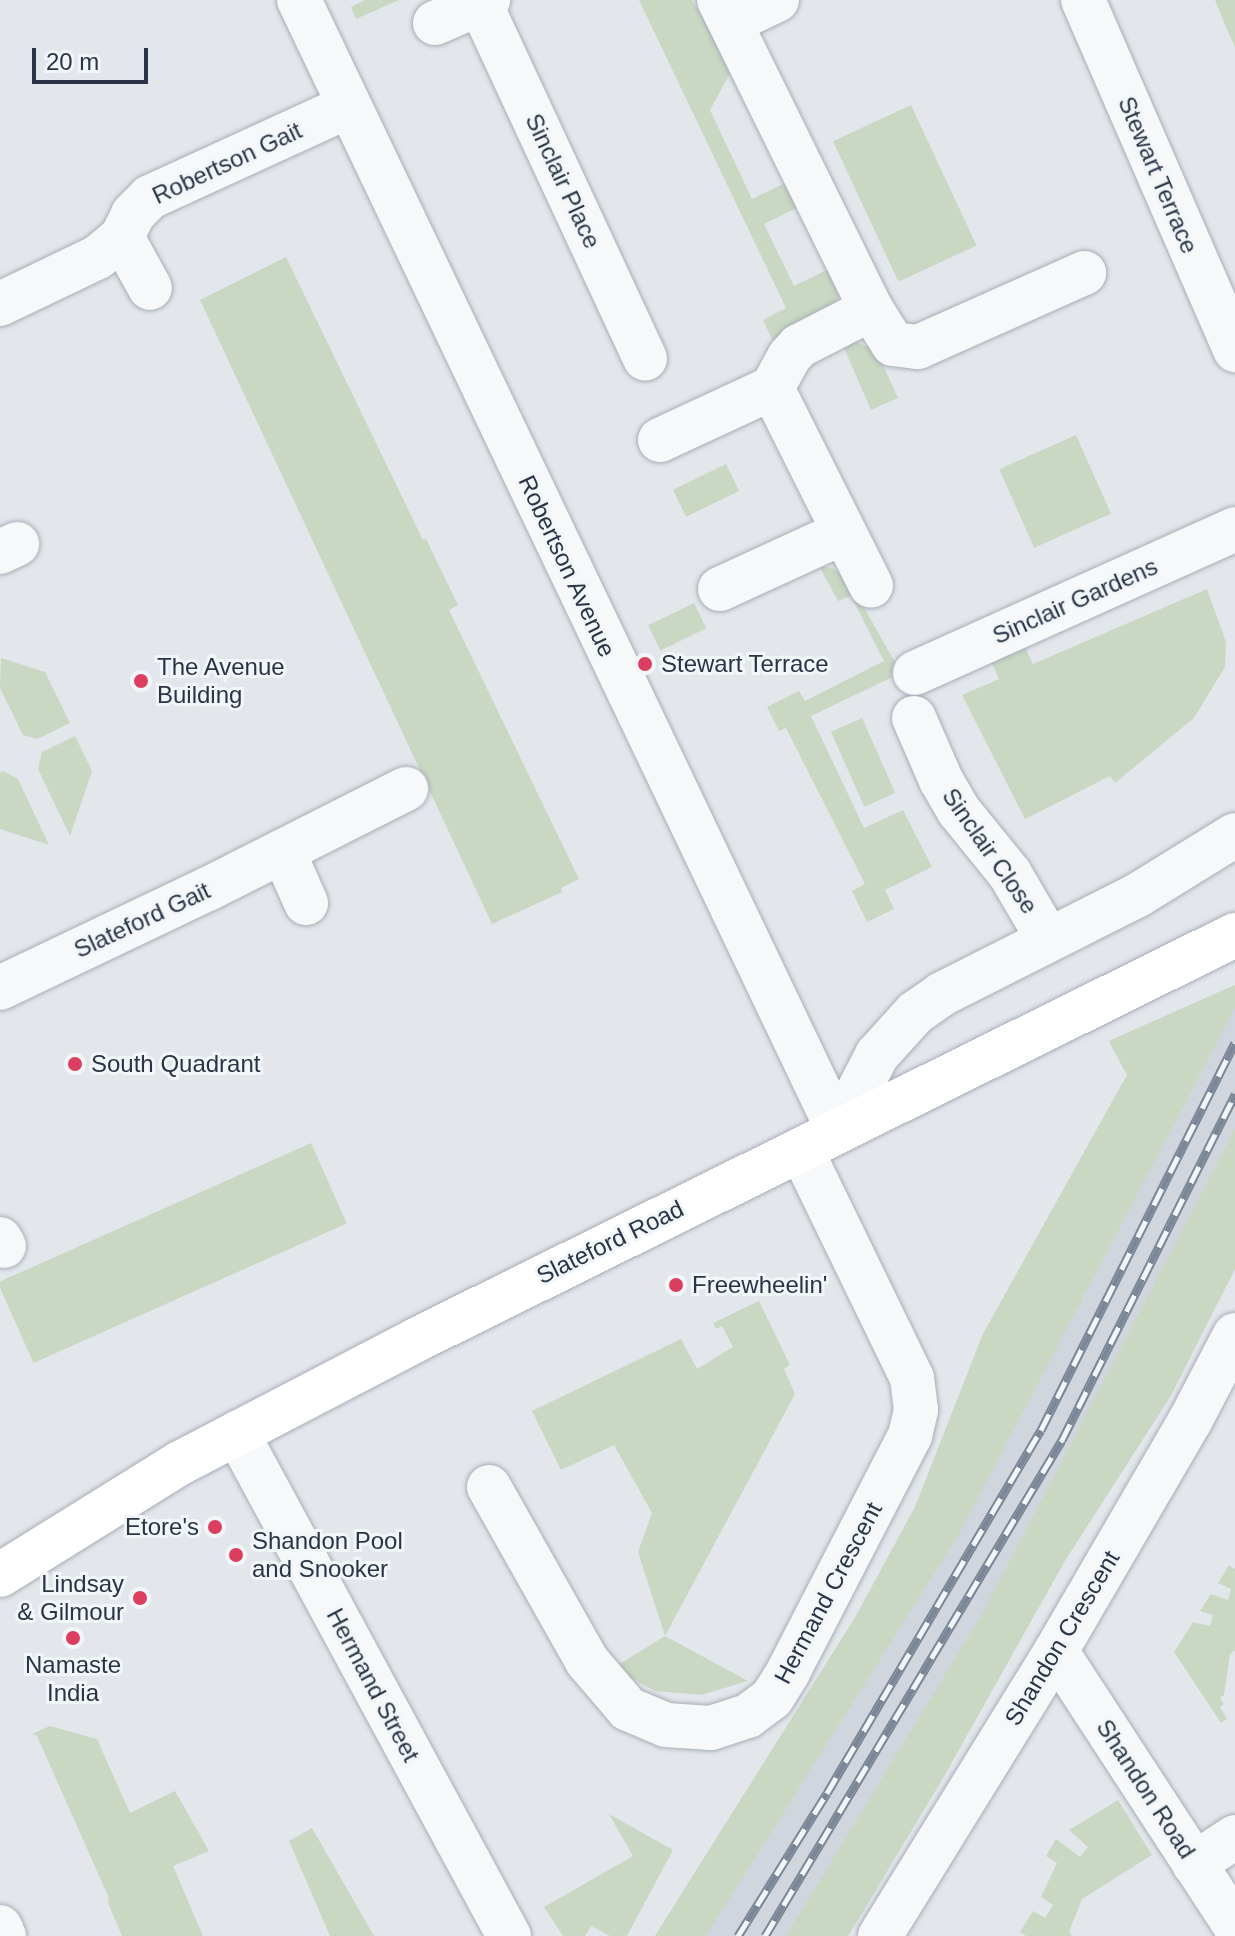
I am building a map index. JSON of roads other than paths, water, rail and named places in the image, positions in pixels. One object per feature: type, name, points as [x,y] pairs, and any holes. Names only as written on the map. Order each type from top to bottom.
[{"type":"main road","name":"Slateford Road","points":[[0,1575],[124,1495],[237,1433],[548,1272],[1235,935]]},
{"type":"street","name":"Robertson Avenue","points":[[299,0],[820,1140]]},
{"type":"street","points":[[777,0],[725,11],[871,309],[893,344],[918,347],[1084,273]]},
{"type":"street","name":"Stewart Terrace","points":[[1083,0],[1235,350]]},
{"type":"street","name":"Sinclair Place","points":[[435,23],[484,2],[645,359]]},
{"type":"street","name":"Robertson Gait","points":[[0,304],[98,257],[122,237],[133,214],[150,197],[349,106]]},
{"type":"street","points":[[122,237],[150,288]]},
{"type":"street","points":[[660,440],[772,388],[784,364],[799,346],[871,309]]},
{"type":"street","points":[[772,388],[871,586]]},
{"type":"street","name":"Sinclair Gardens","points":[[915,673],[1235,529]]},
{"type":"street","points":[[720,589],[844,532]]},
{"type":"street","name":"Sinclair Close","points":[[914,718],[959,811],[1010,874],[1048,939]]},
{"type":"street","name":"Slateford Gait","points":[[0,988],[406,789]]},
{"type":"street","points":[[820,1140],[877,1055],[915,1013],[942,994],[1138,895],[1235,835]]},
{"type":"street","points":[[283,851],[306,903]]},
{"type":"street","name":"Hermand Crescent","points":[[489,1487],[587,1661],[628,1709],[666,1725],[711,1728],[748,1716],[772,1698],[910,1436],[916,1410],[912,1378],[820,1140]]},
{"type":"street","name":"Shandon Crescent","points":[[880,1936],[1056,1651],[1190,1421],[1235,1335]]},
{"type":"street","name":"Hermand Street","points":[[237,1433],[509,1936]]},
{"type":"street","name":"Shandon Road","points":[[1056,1651],[1235,1926]]},
{"type":"street","points":[[1194,1864],[1235,1837]]},
{"type":"street","points":[[0,1927],[4,1936]]},
{"type":"railway","points":[[738,1936],[827,1793],[1041,1430],[1235,1043]]},
{"type":"railway","points":[[765,1936],[1062,1440],[1235,1094]]},
{"type":"place","name":"Stewart Terrace","points":[[645,664]]},
{"type":"place","name":"The Avenue Building","points":[[141,681]]},
{"type":"place","name":"South Quadrant","points":[[75,1064]]},
{"type":"place","name":"Freewheelin'","points":[[676,1285]]},
{"type":"place","name":"Etore's","points":[[215,1527]]},
{"type":"place","name":"Shandon Pool and Snooker","points":[[236,1555]]},
{"type":"place","name":"Lindsay & Gilmour","points":[[140,1598]]},
{"type":"place","name":"Namaste India","points":[[73,1638]]}]
